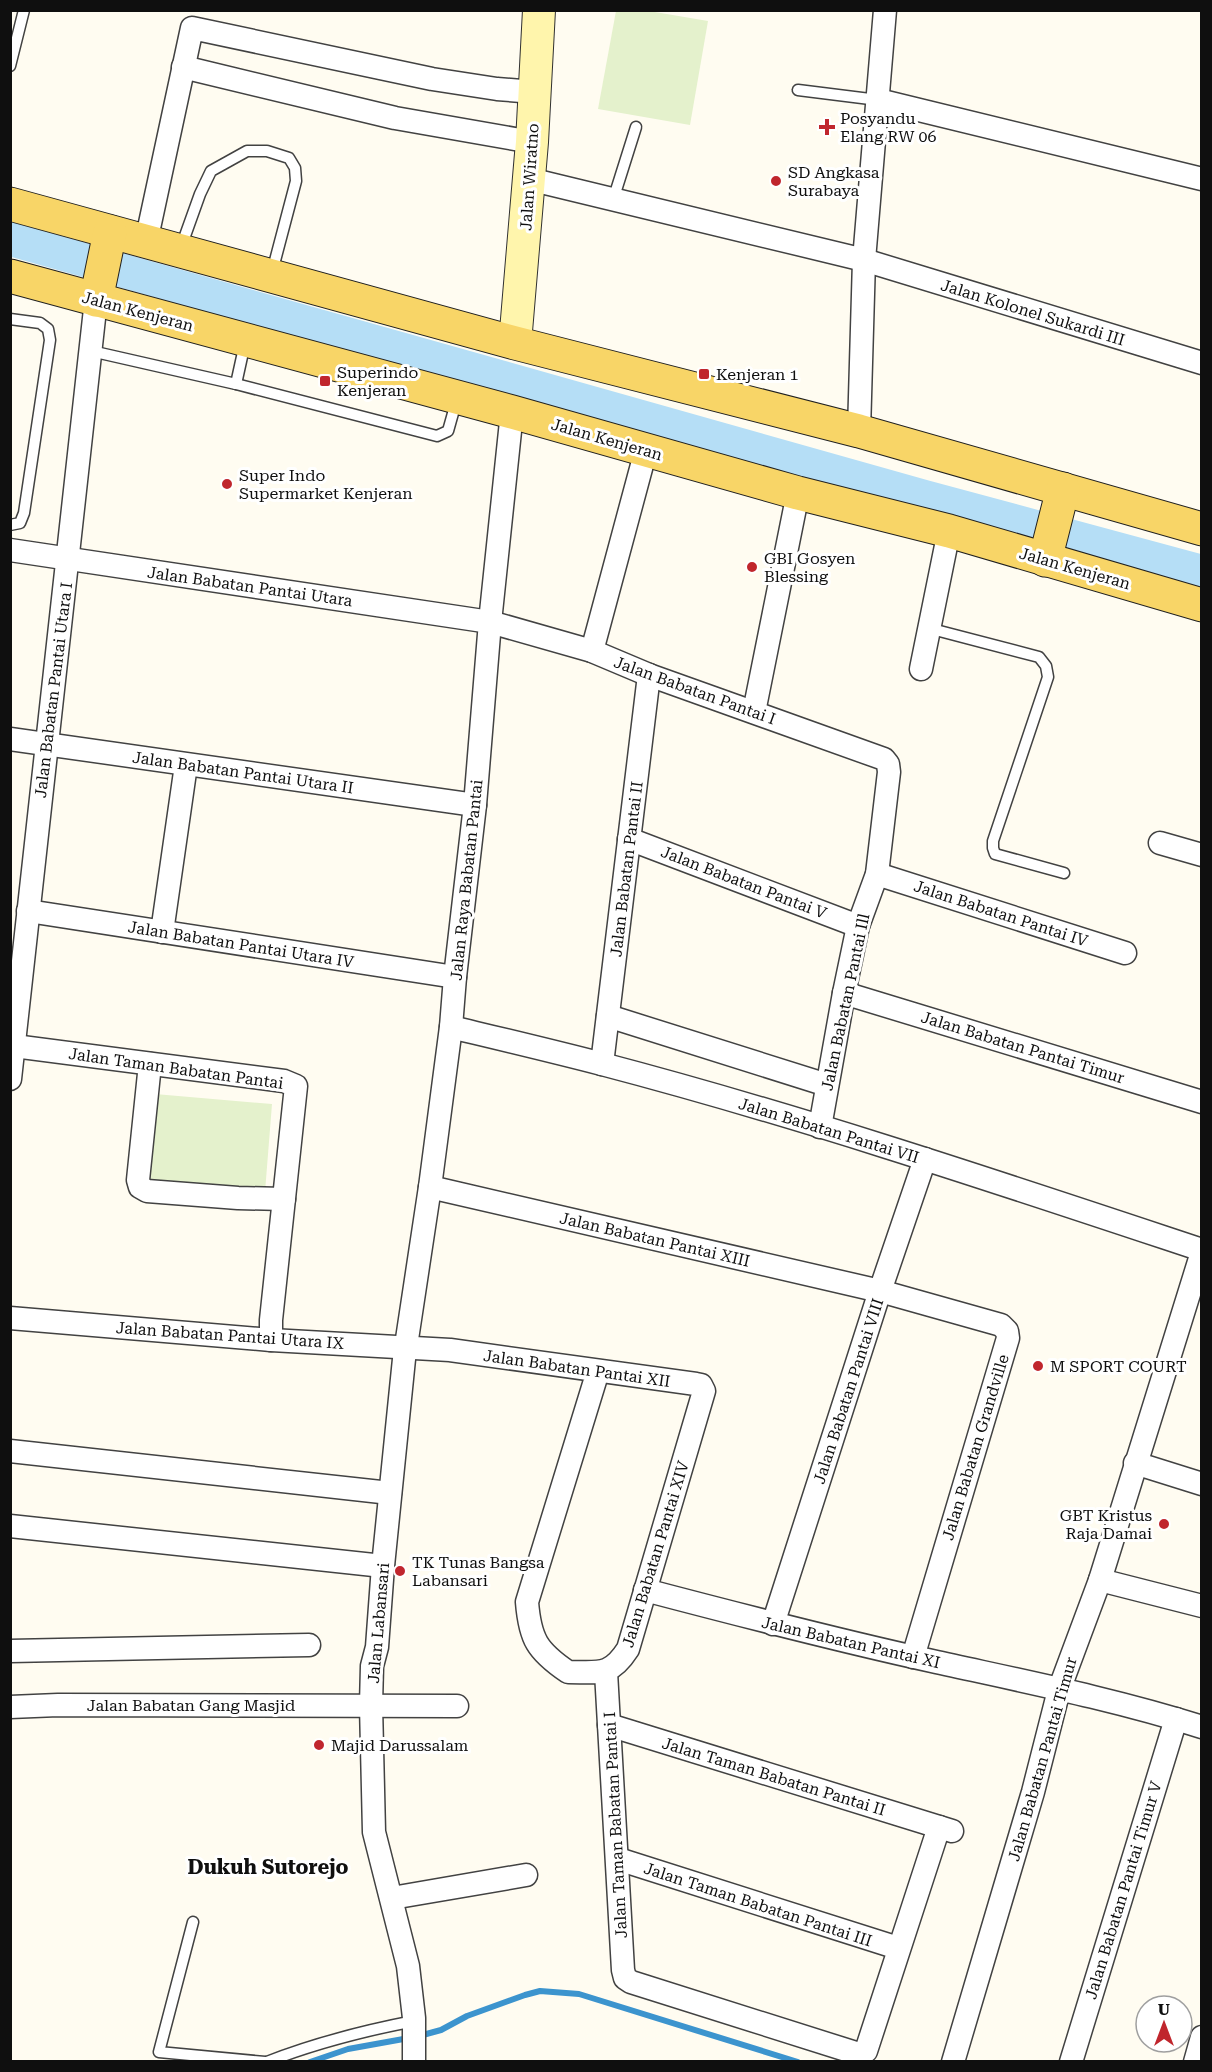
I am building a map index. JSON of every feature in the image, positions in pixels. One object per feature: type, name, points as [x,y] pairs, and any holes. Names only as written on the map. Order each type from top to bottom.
[{"type":"main road","name":"Jalan Wiratno","points":[[516,343],[532,142],[539,10]]},
{"type":"main road","points":[[10,204],[109,234],[180,250],[516,343],[859,431],[1202,529]]},
{"type":"main road","points":[[97,299],[109,234]]},
{"type":"main road","name":"Jalan Kenjeran","points":[[10,276],[512,412],[798,493],[1046,557],[1202,605]]},
{"type":"main road","points":[[1046,557],[1063,491]]},
{"type":"street","points":[[859,431],[864,261],[885,10]]},
{"type":"street","points":[[146,242],[192,28],[432,80],[534,92]]},
{"type":"street","points":[[183,67],[395,118],[532,142]]},
{"type":"street","points":[[878,100],[1202,178]]},
{"type":"street","name":"Jalan Kolonel Sukardi III","points":[[529,179],[864,261],[1202,363]]},
{"type":"street","name":"Jalan Babatan Pantai Utara I","points":[[10,1079],[97,299]]},
{"type":"street","name":"Jalan Raya Babatan Pantai","points":[[405,1346],[430,1186],[451,1027],[475,805],[490,622],[512,412]]},
{"type":"street","points":[[592,651],[646,450]]},
{"type":"street","points":[[754,712],[798,493]]},
{"type":"street","points":[[921,669],[949,531]]},
{"type":"street","name":"Jalan Babatan Pantai Utara","points":[[10,550],[490,622]]},
{"type":"street","name":"Jalan Babatan Pantai I","points":[[490,622],[592,651],[649,675],[884,759],[888,764],[889,772]]},
{"type":"street","name":"Jalan Babatan Pantai II","points":[[602,1064],[649,675]]},
{"type":"street","name":"Jalan Babatan Pantai Utara II","points":[[10,739],[475,805]]},
{"type":"street","points":[[162,932],[186,765]]},
{"type":"street","name":"Jalan Babatan Pantai Ill","points":[[820,1127],[858,926],[877,874],[889,772]]},
{"type":"street","name":"Jalan Babatan Pantai V","points":[[629,839],[858,926]]},
{"type":"street","points":[[1160,843],[1202,855]]},
{"type":"street","name":"Jalan Babatan Pantai IV","points":[[877,874],[1125,953]]},
{"type":"street","name":"Jalan Babatan Pantai Utara IV","points":[[28,911],[455,977]]},
{"type":"street","name":"Jalan Babatan Pantai Timur","points":[[844,993],[1202,1102]]},
{"type":"street","points":[[608,1016],[827,1084]]},
{"type":"street","name":"Jalan Babatan Pantai VII","points":[[451,1027],[602,1064],[820,1127],[925,1159],[1202,1251]]},
{"type":"street","name":"Jalan Taman Babatan Pantai","points":[[14,1046],[294,1084],[297,1089],[271,1320],[271,1341]]},
{"type":"street","points":[[150,1064],[138,1180],[140,1188],[147,1191],[238,1198],[284,1198]]},
{"type":"street","name":"Jalan Babatan Pantai VIII","points":[[773,1624],[925,1159]]},
{"type":"street","name":"Jalan Babatan Pantai XIII","points":[[430,1186],[880,1291]]},
{"type":"street","name":"Jalan Babatan Pantai Timur","points":[[953,2061],[1033,1792],[1059,1690],[1100,1580],[1202,1251]]},
{"type":"street","name":"Jalan Babatan Grandville","points":[[880,1291],[1001,1325],[1007,1331],[1008,1338],[913,1657]]},
{"type":"street","name":"Jalan Babatan Pantai Utara IX","points":[[10,1318],[271,1341],[450,1350]]},
{"type":"street","name":"Jalan Labansari","points":[[405,1346],[376,1647],[372,1666],[371,1705],[374,1832],[408,1966],[414,2025],[414,2056]]},
{"type":"street","name":"Jalan Babatan Pantai XII","points":[[450,1350],[696,1384],[703,1388]]},
{"type":"street","points":[[597,1371],[527,1602],[529,1627],[540,1649],[554,1663],[568,1672],[606,1672]]},
{"type":"street","name":"Jalan Babatan Pantai XIV","points":[[606,1672],[620,1662],[628,1649],[703,1388]]},
{"type":"street","points":[[10,1451],[390,1492]]},
{"type":"street","points":[[1135,1463],[1202,1484]]},
{"type":"street","points":[[10,1526],[382,1566]]},
{"type":"street","points":[[1100,1580],[1202,1606]]},
{"type":"street","name":"Jalan Babatan Pantai XI","points":[[645,1590],[773,1624],[1059,1690],[1202,1727]]},
{"type":"street","points":[[10,1652],[309,1646]]},
{"type":"street","name":"Jalan Taman Babatan Pantai I","points":[[606,1672],[625,1978],[631,1982],[859,2054],[866,2051],[898,1948]]},
{"type":"street","name":"Jalan Babatan Gang Masjid","points":[[10,1707],[57,1705],[457,1706]]},
{"type":"street","name":"Jalan Babatan Pantai Timur V","points":[[1071,2061],[1176,1719]]},
{"type":"street","name":"Jalan Taman Babatan Pantai II","points":[[609,1725],[946,1829],[898,1948]]},
{"type":"street","name":"Jalan Taman Babatan Pantai III","points":[[618,1859],[898,1948]]},
{"type":"street","points":[[392,1898],[526,1875]]},
{"type":"street","points":[[1195,2061],[1202,2037]]},
{"type":"lane","points":[[10,66],[24,10]]},
{"type":"lane","points":[[798,90],[878,100]]},
{"type":"lane","points":[[613,200],[636,127]]},
{"type":"lane","points":[[180,250],[200,194],[211,171],[247,151],[267,151],[289,158],[295,168],[296,181],[271,276]]},
{"type":"lane","points":[[10,319],[40,323],[48,329],[50,340],[24,513],[20,523],[10,525]]},
{"type":"lane","points":[[236,384],[246,340]]},
{"type":"lane","points":[[92,351],[236,384],[437,436],[448,431],[458,398]]},
{"type":"lane","points":[[928,628],[1039,657],[1046,666],[1048,677],[993,841],[993,849],[995,854],[1064,873]]},
{"type":"lane","points":[[193,1922],[159,2052],[266,2061],[339,2037],[414,2025]]},
{"type":"green space","points":[[616,11],[649,11],[708,21],[690,125],[598,109]]},
{"type":"green space","points":[[155,1094],[272,1104],[265,1192],[147,1184]]},
{"type":"waterway","points":[[10,239],[925,497],[1202,572]]},
{"type":"waterway","points":[[419,2036],[441,2030],[467,2016],[540,1991],[579,1994],[798,2062]]},
{"type":"waterway","points":[[310,2062],[348,2049],[409,2038]]},
{"type":"place","name":"Posyandu Elang RW 06","points":[[827,127]]},
{"type":"place","name":"SD Angkasa Surabaya","points":[[776,181]]},
{"type":"place","name":"Kenjeran 1","points":[[704,374]]},
{"type":"place","name":"Superindo Kenjeran","points":[[325,381]]},
{"type":"place","name":"Super Indo Supermarket Kenjeran","points":[[227,484]]},
{"type":"place","name":"GBI Gosyen Blessing","points":[[752,567]]},
{"type":"place","name":"M SPORT COURT","points":[[1038,1366]]},
{"type":"place","name":"GBT Kristus Raja Damai","points":[[1164,1524]]},
{"type":"place","name":"TK Tunas Bangsa Labansari","points":[[400,1571]]},
{"type":"place","name":"Majid Darussalam","points":[[319,1745]]},
{"type":"district","name":"Dukuh Sutorejo","points":[[268,1867]]}]
